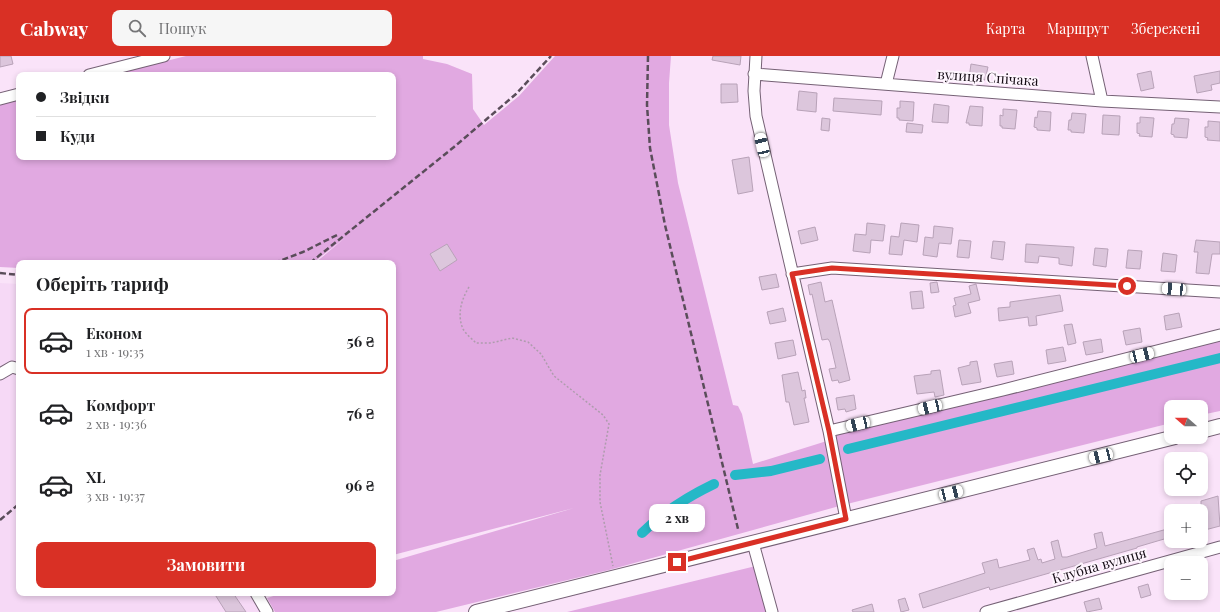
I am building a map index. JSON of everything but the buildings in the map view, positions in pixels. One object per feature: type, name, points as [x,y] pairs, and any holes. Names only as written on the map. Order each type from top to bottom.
[{"type":"main road","points":[[1208,429],[1220,426]]},
{"type":"main road","points":[[476,612],[1164,440]]},
{"type":"street","points":[[101,72],[164,56]]},
{"type":"street","points":[[756,56],[754,74],[756,116],[829,431],[846,519]]},
{"type":"street","points":[[886,84],[893,56]]},
{"type":"street","points":[[1092,56],[1102,101]]},
{"type":"street","name":"вулиця Спічака","points":[[754,74],[1102,101],[1220,107]]},
{"type":"street","points":[[0,98],[16,95]]},
{"type":"street","points":[[792,274],[832,268],[1220,292]]},
{"type":"street","points":[[829,431],[1011,388],[1220,335]]},
{"type":"street","points":[[0,374],[12,367],[16,368]]},
{"type":"street","points":[[753,543],[772,612]]},
{"type":"street","name":"Клубна вулиця","points":[[986,612],[1220,547]]},
{"type":"street","points":[[258,596],[267,612]]},
{"type":"path","points":[[469,287],[463,297],[460,314],[464,330],[476,343],[491,343],[512,338],[528,342],[541,354],[554,376],[603,415],[610,424],[600,475],[600,502],[615,577]]},
{"type":"shaded area","points":[[186,56],[423,56],[423,59],[447,64],[472,74],[473,109],[484,125],[519,96],[555,56],[671,56],[669,83],[669,125],[678,183],[733,405],[738,406],[742,414],[753,464],[830,440],[829,431],[1220,334],[1220,411],[1208,414],[1208,400],[1164,400],[1164,425],[843,505],[609,570],[436,612],[275,612],[267,598],[273,596],[396,596],[396,560],[574,508],[396,554],[396,260],[319,260],[346,237],[317,260],[16,260],[16,268],[0,267],[0,104],[16,100],[16,160],[396,160],[396,72],[123,72]]},
{"type":"shaded area","points":[[0,283],[16,284],[16,596],[251,596],[261,612],[0,612]]},
{"type":"shaded area","points":[[760,565],[772,612],[567,612]]},
{"type":"waterway","points":[[848,449],[1220,358]]},
{"type":"waterway","points":[[735,475],[771,471],[820,459]]},
{"type":"waterway","points":[[642,533],[658,518],[694,494],[714,484]]},
{"type":"railway","points":[[314,260],[454,147],[516,94],[551,56]]},
{"type":"railway","points":[[648,56],[647,105],[650,148],[665,225],[738,529]]},
{"type":"railway","points":[[282,260],[303,252],[337,235]]},
{"type":"railway","points":[[0,273],[16,275]]},
{"type":"railway","points":[[0,520],[16,507]]},
{"type":"route","points":[[677,562],[846,519],[829,431],[792,274],[832,268],[1127,286]]}]
